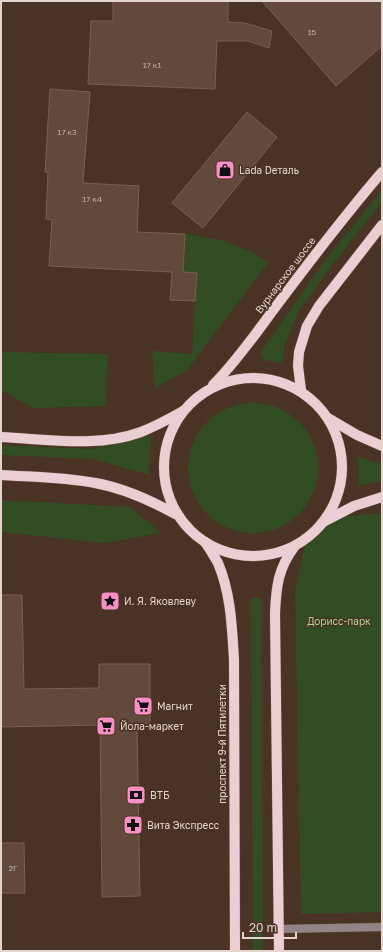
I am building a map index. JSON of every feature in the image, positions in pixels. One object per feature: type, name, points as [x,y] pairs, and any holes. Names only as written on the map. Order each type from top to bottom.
[{"type":"main road","name":"Вурнарское шоссе","points":[[206,391],[238,357],[316,252],[382,172]]},
{"type":"main road","points":[[301,390],[298,366],[302,338],[307,326],[327,295],[382,225]]},
{"type":"main road","points":[[1,437],[99,440],[140,432],[161,423],[184,410],[206,391],[229,380],[252,377],[270,378],[287,383],[301,390],[317,404],[328,418],[336,438],[340,461],[339,484],[333,506],[322,524]]},
{"type":"main road","points":[[184,410],[174,428],[167,447],[165,482],[168,497],[175,514],[188,529],[205,542],[235,553],[261,556],[278,553],[296,545],[322,524],[354,506],[382,497]]},
{"type":"main road","points":[[328,418],[357,435],[382,446]]},
{"type":"main road","points":[[1,475],[60,478],[96,483],[124,490],[153,502],[175,514]]},
{"type":"main road","name":"проспект 9-й Пятилетки","points":[[205,542],[217,562],[225,582],[230,603],[232,628],[234,668],[235,951]]},
{"type":"main road","points":[[279,951],[275,614],[278,578],[287,556],[296,545]]},
{"type":"street","points":[[279,929],[382,927]]},
{"type":"green space","points":[[382,190],[382,202],[333,264],[297,314],[285,344],[283,360],[280,363],[264,360],[260,355],[262,350],[326,259]]},
{"type":"green space","points":[[185,234],[221,240],[251,251],[268,263],[187,370],[155,389],[152,351],[192,354],[197,274],[183,272]]},
{"type":"green space","points":[[1,352],[108,354],[106,406],[33,408],[1,390]]},
{"type":"green space","points":[[259,403],[284,410],[299,422],[311,437],[317,455],[317,481],[311,499],[299,514],[284,526],[266,532],[247,533],[222,526],[207,514],[195,499],[189,481],[188,462],[195,437],[207,422],[222,410],[240,404]]},
{"type":"green space","points":[[151,435],[149,475],[93,459],[1,455],[1,445],[91,449]]},
{"type":"green space","points":[[357,457],[382,464],[382,481],[358,486],[359,472]]},
{"type":"green space","points":[[1,500],[130,507],[161,533],[104,543],[1,532]]},
{"type":"green space","name":"Дорисс-парк","points":[[382,513],[382,912],[301,914],[295,593],[304,548],[336,517]]},
{"type":"green space","points":[[261,597],[263,951],[253,951],[251,598]]},
{"type":"building","points":[[113,1],[228,1],[228,22],[245,23],[272,31],[269,48],[248,41],[217,41],[215,89],[88,84],[91,21],[113,21]]},
{"type":"building","points":[[262,1],[382,1],[382,46],[336,86]]},
{"type":"building","points":[[50,89],[90,92],[83,183],[139,186],[137,232],[185,234],[183,272],[197,273],[195,301],[170,300],[172,272],[49,266],[52,220],[46,219],[48,172],[45,172]]},
{"type":"building","name":"Lada Dеталь","points":[[247,112],[277,137],[203,228],[172,203]]},
{"type":"building","points":[[1,595],[22,595],[24,689],[99,688],[99,664],[150,664],[150,725],[137,725],[140,896],[102,897],[100,725],[1,727]]},
{"type":"building","points":[[1,843],[24,843],[25,893],[1,893]]},
{"type":"place","name":"Lada Dеталь","points":[[225,170]]},
{"type":"place","name":"И. Я. Яковлеву","points":[[110,601]]},
{"type":"place","name":"Магнит","points":[[143,706]]},
{"type":"place","name":"Йола-маркет","points":[[106,726]]},
{"type":"place","name":"ВТБ","points":[[136,795]]},
{"type":"place","name":"Вита Экспресс","points":[[133,825]]}]
